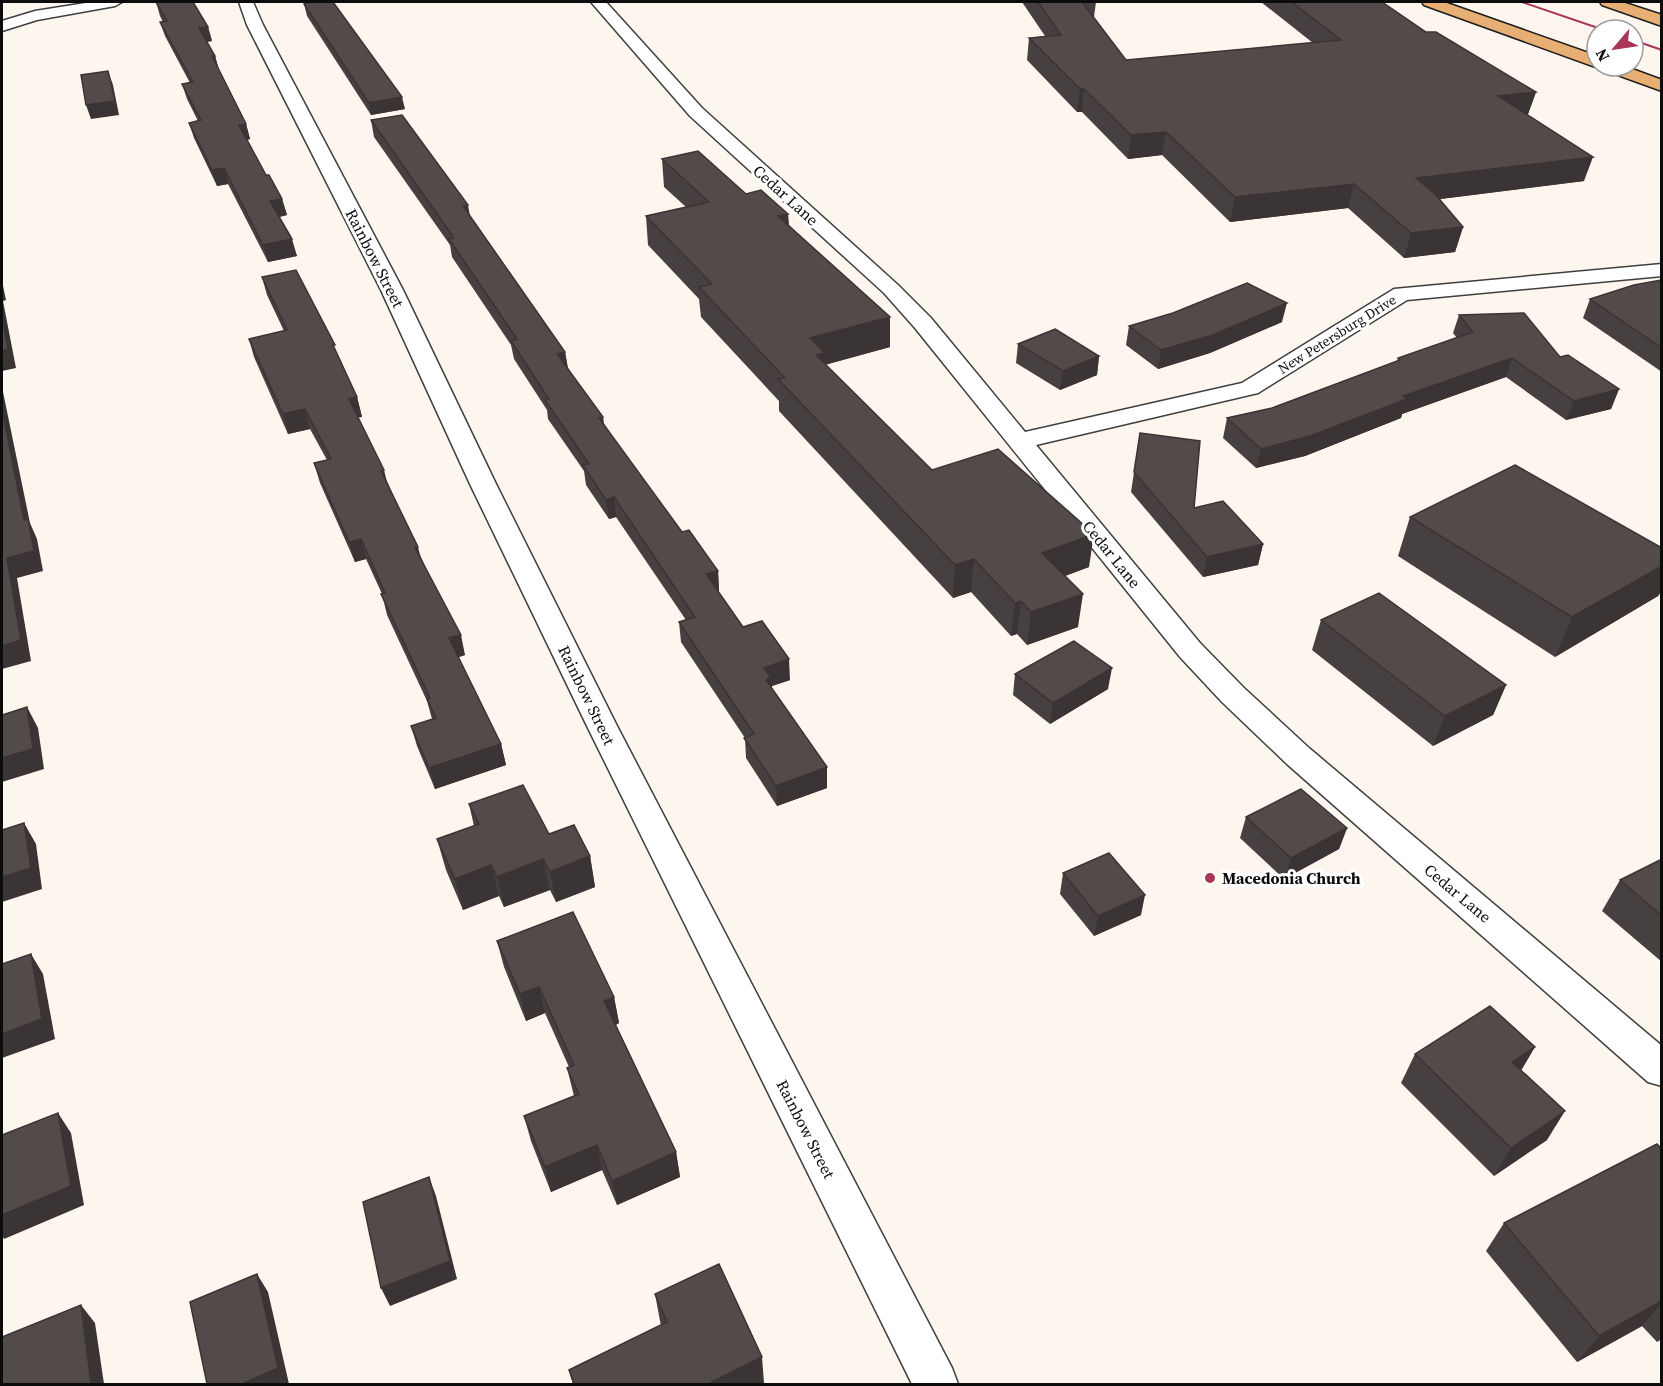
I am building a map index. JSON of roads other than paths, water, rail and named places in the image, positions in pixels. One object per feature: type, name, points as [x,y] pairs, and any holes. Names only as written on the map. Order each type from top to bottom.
[{"type":"main road","points":[[1430,2],[1585,59]]},
{"type":"main road","points":[[1469,2],[1585,43]]},
{"type":"main road","points":[[1608,2],[1662,21]]},
{"type":"main road","points":[[1645,64],[1662,70]]},
{"type":"main road","points":[[1640,78],[1662,86]]},
{"type":"street","points":[[2,26],[35,16],[115,2]]},
{"type":"street","name":"Rainbow Street","points":[[246,2],[255,25],[392,290],[483,484],[602,726],[936,1384]]},
{"type":"street","name":"Cedar Lane","points":[[598,2],[696,112],[923,322],[1190,650],[1233,695],[1298,756],[1662,1070]]},
{"type":"street","name":"New Petersburg Drive","points":[[1020,441],[1250,388],[1402,294],[1662,270]]},
{"type":"railway","points":[[1522,2],[1585,24]]},
{"type":"railway","points":[[1645,44],[1662,50]]},
{"type":"place","name":"Macedonia Church","points":[[1210,878]]}]
